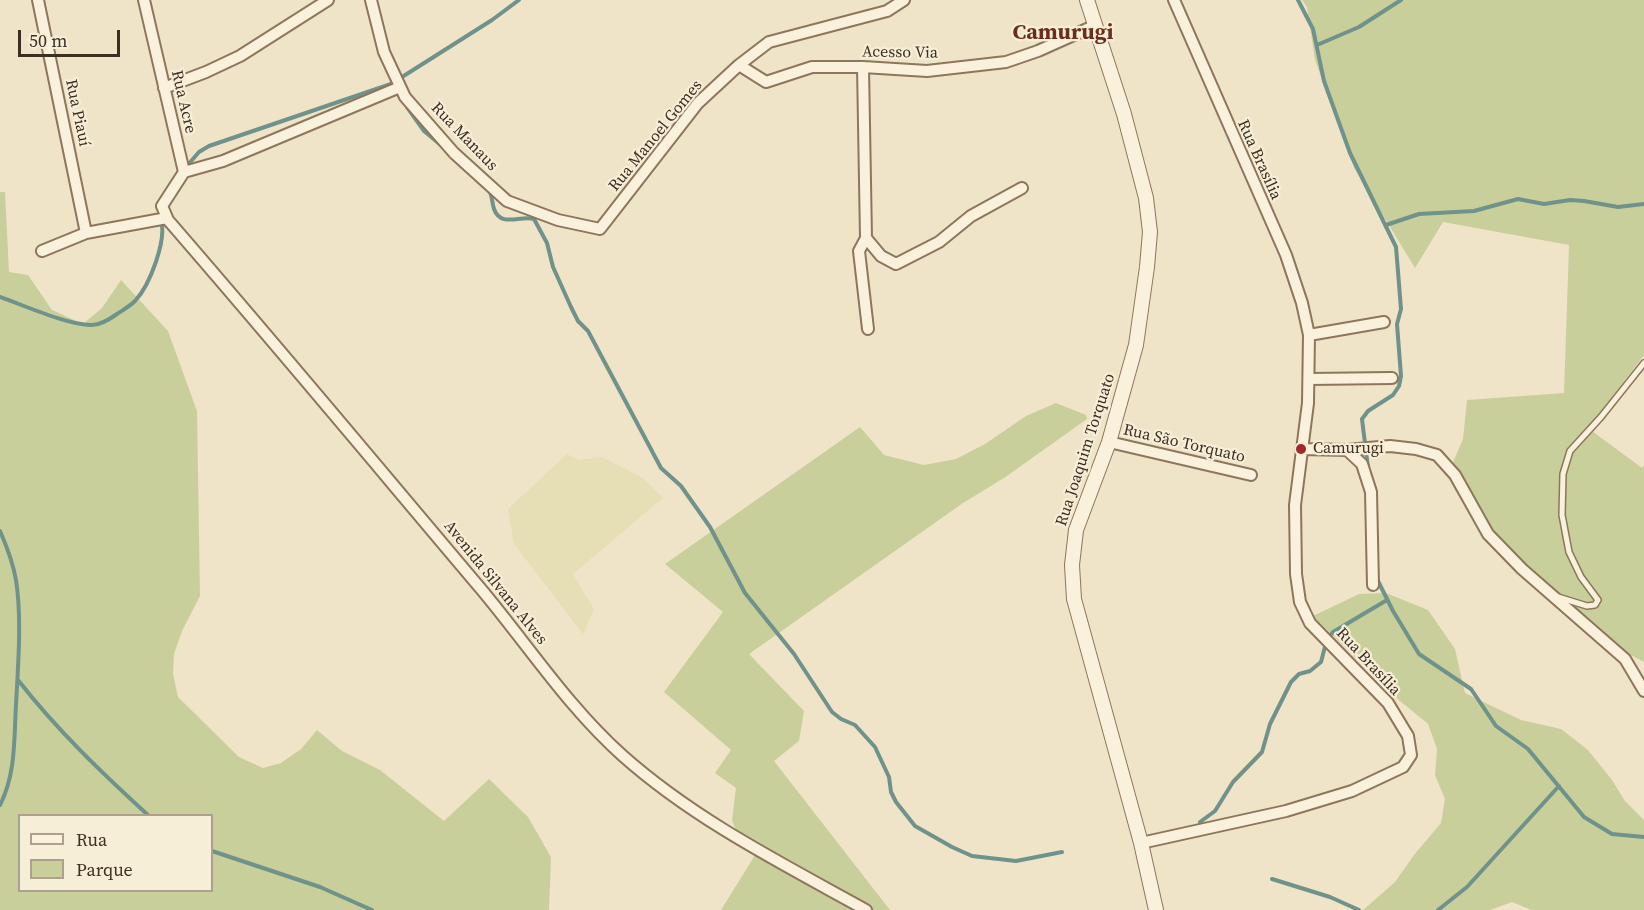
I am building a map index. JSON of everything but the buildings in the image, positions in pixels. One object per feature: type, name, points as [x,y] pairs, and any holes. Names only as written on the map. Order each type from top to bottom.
[{"type":"street","name":"Rua Piauí","points":[[38,0],[86,233]]},
{"type":"street","name":"Rua Acre","points":[[144,0],[184,172]]},
{"type":"street","points":[[164,88],[240,56],[328,0]]},
{"type":"street","name":"Rua Manaus","points":[[371,0],[384,52],[405,97],[454,153],[507,201],[558,220],[600,229]]},
{"type":"street","name":"Rua Manoel Gomes","points":[[600,229],[698,103],[739,65],[769,42],[887,12],[904,0]]},
{"type":"street","name":"Rua Joaquim Torquato","points":[[1087,0],[1124,114],[1146,198],[1150,232],[1136,345],[1109,442],[1076,530],[1072,564],[1074,599],[1141,843],[1156,910]]},
{"type":"street","name":"Rua Brasília","points":[[1141,843],[1286,811],[1352,791],[1403,767],[1411,756],[1408,736],[1388,703],[1310,623],[1300,602],[1296,574],[1294,505],[1308,403],[1309,336],[1302,303],[1286,255],[1174,0]]},
{"type":"street","name":"Acesso Via","points":[[739,65],[766,82],[812,67],[863,66],[927,71],[1006,62],[1038,51],[1096,25]]},
{"type":"street","points":[[863,66],[866,238],[859,251],[868,329]]},
{"type":"street","points":[[184,172],[223,161],[400,87]]},
{"type":"street","name":"Avenida Silvana Alves","points":[[184,172],[162,206],[167,218],[515,629],[586,720],[623,756],[680,801],[770,856],[867,910]]},
{"type":"street","points":[[866,238],[881,256],[896,264],[939,242],[971,216],[1022,188]]},
{"type":"street","points":[[42,251],[86,233],[167,218]]},
{"type":"street","points":[[1309,336],[1384,322]]},
{"type":"street","points":[[1309,379],[1392,378]]},
{"type":"street","name":"Rua São Torquato","points":[[1109,442],[1251,476]]},
{"type":"street","points":[[1300,449],[1347,450],[1390,446],[1416,449],[1437,455],[1455,475],[1488,534],[1522,569],[1625,659],[1644,691]]},
{"type":"street","points":[[1347,450],[1362,464],[1371,492],[1373,585]]},
{"type":"lane","points":[[1554,595],[1587,606],[1596,605],[1599,600],[1581,578],[1569,552],[1562,515],[1563,474],[1570,452],[1644,363]]},
{"type":"shaded area","points":[[567,454],[579,460],[602,457],[643,478],[663,498],[573,574],[594,609],[583,634],[514,544],[508,509]]},
{"type":"green space","points":[[1302,0],[1644,0],[1644,355],[1588,428],[1642,468],[1644,465],[1644,662],[1623,651],[1512,555],[1490,525],[1474,515],[1449,479],[1451,467],[1463,439],[1467,400],[1564,393],[1569,245],[1443,222],[1415,268],[1354,168],[1315,60],[1307,7]]},
{"type":"green space","points":[[0,192],[5,192],[9,272],[28,275],[52,310],[83,324],[102,308],[121,280],[168,331],[197,411],[200,596],[182,631],[174,654],[173,674],[178,697],[239,757],[263,768],[281,763],[301,749],[317,730],[342,751],[380,770],[444,821],[489,779],[528,817],[551,857],[549,910],[0,910]]},
{"type":"green space","points":[[1056,403],[1086,415],[1087,419],[1004,478],[963,503],[749,654],[804,711],[799,741],[774,761],[890,910],[721,910],[757,852],[735,828],[732,820],[736,788],[715,773],[731,750],[664,692],[723,612],[665,564],[860,427],[884,455],[924,465],[956,459],[985,444],[1026,416]]},
{"type":"green space","points":[[1386,593],[1428,610],[1455,649],[1465,693],[1521,720],[1561,729],[1588,750],[1612,780],[1625,801],[1644,820],[1644,910],[1531,910],[1512,902],[1490,910],[1363,910],[1395,882],[1441,823],[1445,799],[1435,775],[1437,749],[1428,724],[1400,701],[1313,616],[1359,594]]},
{"type":"waterway","points":[[186,167],[199,152],[209,146],[391,84],[492,20],[519,0]]},
{"type":"waterway","points":[[1298,0],[1313,29],[1324,81],[1350,153],[1396,247],[1401,309],[1397,324],[1401,376],[1399,386],[1393,395],[1368,411],[1362,419],[1368,468]]},
{"type":"waterway","points":[[1317,45],[1359,27],[1401,0]]},
{"type":"waterway","points":[[407,107],[424,131],[442,146]]},
{"type":"waterway","points":[[489,189],[494,209],[501,218],[534,219],[547,243],[553,267],[578,321],[588,331],[661,468],[681,486],[710,527],[745,593],[794,654],[832,712],[855,725],[875,747],[889,777],[891,792],[896,802],[915,826],[972,856],[1016,861],[1062,852]]},
{"type":"waterway","points":[[1386,225],[1419,214],[1474,211],[1518,199],[1544,204],[1570,200],[1584,201],[1618,207],[1644,204]]},
{"type":"waterway","points":[[0,297],[72,322],[99,324],[126,308],[141,294],[156,262],[162,239],[161,220]]},
{"type":"waterway","points":[[0,531],[15,574],[19,626],[12,768],[0,805]]},
{"type":"waterway","points":[[1377,579],[1419,654],[1471,689],[1496,726],[1528,749],[1584,817],[1612,834],[1644,837]]},
{"type":"waterway","points":[[1200,822],[1215,811],[1233,782],[1262,752],[1270,724],[1291,682],[1299,674],[1310,671],[1321,662],[1327,639],[1333,632],[1387,600]]},
{"type":"waterway","points":[[18,680],[80,751],[147,814]]},
{"type":"waterway","points":[[1438,910],[1467,887],[1559,786]]},
{"type":"waterway","points":[[213,851],[320,887],[372,910]]},
{"type":"waterway","points":[[1272,879],[1330,897],[1359,910]]},
{"type":"place","name":"Camurugi","points":[[1301,449]]},
{"type":"district","name":"Camurugi","points":[[1063,33]]}]
